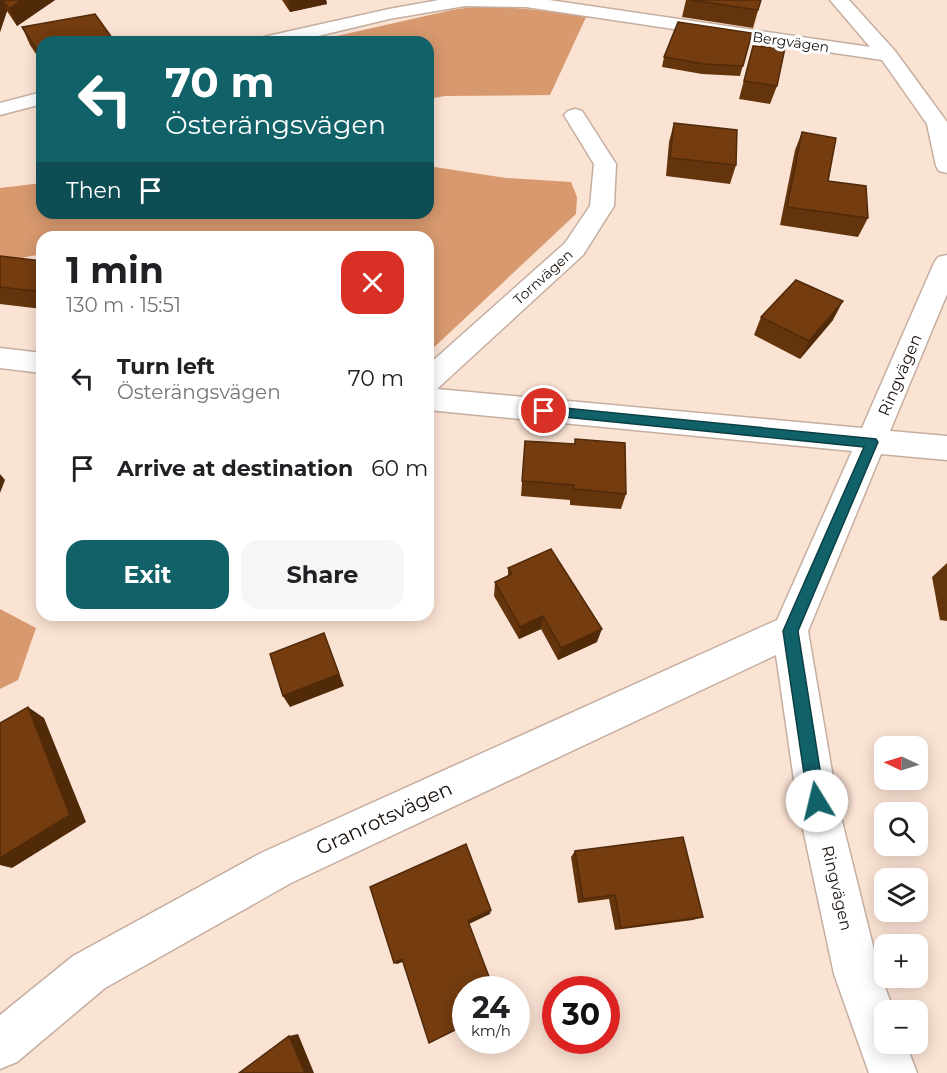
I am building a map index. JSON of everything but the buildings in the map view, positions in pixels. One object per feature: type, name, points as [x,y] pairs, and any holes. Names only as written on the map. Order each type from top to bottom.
[{"type":"street","points":[[839,0],[888,55],[942,124],[947,166]]},
{"type":"street","name":"Bergvägen","points":[[288,36],[383,7],[465,1],[526,2],[888,55]]},
{"type":"street","points":[[0,109],[36,100]]},
{"type":"street","name":"Tornvägen","points":[[434,376],[574,249],[602,206],[605,164],[575,115]]},
{"type":"street","name":"Ringvägen","points":[[893,1073],[857,974],[817,801],[790,631],[947,263]]},
{"type":"street","points":[[0,358],[36,362]]},
{"type":"street","points":[[434,400],[947,448]]},
{"type":"street","name":"Granrotsvägen","points":[[0,1045],[89,972],[276,868],[790,631]]},
{"type":"shaded area","points":[[484,5],[587,15],[550,95],[434,98],[434,36],[337,36]]},
{"type":"shaded area","points":[[434,167],[506,178],[571,182],[577,197],[576,214],[434,347],[434,231],[36,231],[36,255],[0,262],[0,188],[36,184],[36,219],[434,219]]},
{"type":"shaded area","points":[[0,609],[36,628],[18,680],[0,689]]},
{"type":"route","points":[[544,411],[872,442],[790,631],[817,801]]}]
